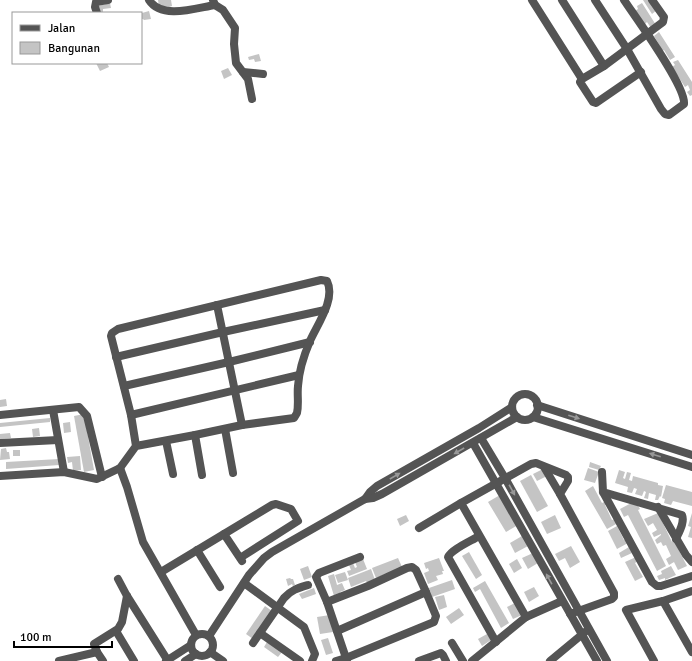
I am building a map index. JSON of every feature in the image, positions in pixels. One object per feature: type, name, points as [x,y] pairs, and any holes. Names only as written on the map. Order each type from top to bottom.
[{"type":"street","points":[[97,12],[95,7],[96,2],[108,0]]},
{"type":"street","points":[[149,0],[156,8],[172,12],[214,3],[223,10],[235,28],[234,44],[236,62],[248,79],[252,99]]},
{"type":"street","points":[[532,0],[582,79]]},
{"type":"street","points":[[562,0],[604,66]]},
{"type":"street","points":[[595,0],[627,49],[665,114],[669,115],[684,104],[683,95],[671,70],[624,0]]},
{"type":"street","points":[[641,72],[596,103],[593,102],[580,84],[582,79],[604,66],[662,24],[664,17],[652,0]]},
{"type":"street","points":[[243,72],[263,74]]},
{"type":"street","points":[[0,476],[64,472],[97,479],[121,470],[136,446],[131,415],[111,336],[112,333],[118,329],[321,280],[327,282],[330,296],[310,342],[299,375],[298,413],[294,418],[242,424],[225,429],[136,446]]},
{"type":"street","points":[[217,305],[242,424]]},
{"type":"street","points":[[116,357],[325,310]]},
{"type":"street","points":[[124,386],[310,342]]},
{"type":"street","points":[[131,415],[235,392],[299,375]]},
{"type":"street","points":[[365,499],[377,486],[512,407],[515,400],[523,395],[532,397],[537,405],[537,412],[533,417]]},
{"type":"street","points":[[537,405],[692,455]]},
{"type":"street","points":[[0,414],[79,407],[87,416],[102,477]]},
{"type":"street","points":[[512,407],[517,417],[523,420],[533,417],[692,467]]},
{"type":"street","points":[[53,410],[64,472]]},
{"type":"street","points":[[209,636],[256,566],[272,552],[365,499],[373,498],[382,494],[517,417]]},
{"type":"street","points":[[225,429],[233,473]]},
{"type":"street","points":[[195,435],[202,475]]},
{"type":"street","points":[[481,438],[505,478],[607,661]]},
{"type":"street","points":[[0,443],[58,440]]},
{"type":"street","points":[[166,441],[173,474]]},
{"type":"street","points":[[473,443],[562,602],[597,661]]},
{"type":"street","points":[[419,528],[531,464],[536,463],[568,477],[568,481],[560,494]]},
{"type":"street","points":[[544,467],[614,593],[614,597],[612,599],[570,614]]},
{"type":"street","points":[[121,470],[140,535],[196,635]]},
{"type":"street","points":[[602,472],[603,492],[652,582],[656,586],[661,586],[692,576]]},
{"type":"street","points":[[603,492],[682,515],[683,521],[676,539]]},
{"type":"street","points":[[461,503],[526,617]]},
{"type":"street","points":[[161,572],[197,550],[274,504],[290,508],[298,519],[241,559],[224,534]]},
{"type":"street","points":[[658,507],[676,539],[692,562]]},
{"type":"street","points":[[479,536],[449,554],[448,557],[496,642]]},
{"type":"street","points":[[197,550],[220,587]]},
{"type":"street","points":[[346,659],[327,602],[316,577],[319,573],[360,557]]},
{"type":"street","points":[[327,602],[368,586],[406,568],[412,567],[416,570],[436,616],[436,621],[346,659],[336,661]]},
{"type":"street","points":[[118,579],[168,661],[191,645]]},
{"type":"street","points":[[244,583],[304,627],[315,654],[312,661]]},
{"type":"street","points":[[253,643],[290,592],[308,585]]},
{"type":"street","points":[[654,661],[626,610],[663,601],[692,591]]},
{"type":"street","points":[[337,630],[426,592]]},
{"type":"street","points":[[103,661],[94,646],[95,642],[116,631],[122,622],[127,596]]},
{"type":"street","points":[[663,601],[692,652]]},
{"type":"street","points":[[472,661],[526,617],[562,602]]},
{"type":"street","points":[[552,660],[582,634],[589,630]]},
{"type":"street","points":[[116,631],[134,661]]},
{"type":"street","points":[[260,633],[300,661]]},
{"type":"street","points":[[204,634],[209,636],[213,644],[210,652],[202,656],[196,654],[191,645],[192,639],[196,635],[204,634]]},
{"type":"street","points":[[452,643],[463,661]]},
{"type":"street","points":[[59,661],[69,660],[97,652]]},
{"type":"street","points":[[210,652],[223,661]]},
{"type":"street","points":[[419,661],[441,653],[446,661]]},
{"type":"street","points":[[185,661],[196,654]]},
{"type":"building","points":[[158,0],[171,0],[172,6],[163,9],[159,7]]},
{"type":"building","points":[[643,0],[650,0],[657,10],[652,14]]},
{"type":"building","points":[[110,3],[111,8],[103,9],[103,12],[99,12],[98,6]]},
{"type":"building","points":[[642,3],[656,25],[651,28],[647,22],[644,25],[635,11],[638,9],[637,6]]},
{"type":"building","points":[[149,11],[151,19],[142,19],[142,13]]},
{"type":"building","points":[[659,32],[675,57],[670,60],[664,50],[660,53],[657,48],[660,46],[654,36]]},
{"type":"building","points":[[259,54],[261,61],[255,62],[254,59],[249,60],[248,57]]},
{"type":"building","points":[[678,60],[692,82],[692,95],[690,96],[687,92],[690,90],[688,85],[685,87],[672,67],[675,65],[673,62]]},
{"type":"building","points":[[96,64],[108,64],[109,67],[100,71]]},
{"type":"building","points":[[228,68],[232,75],[224,79],[221,71]]},
{"type":"building","points":[[6,399],[7,406],[0,407],[0,400]]},
{"type":"building","points":[[84,414],[94,470],[84,472],[74,416]]},
{"type":"building","points":[[50,418],[50,422],[0,427],[0,423]]},
{"type":"building","points":[[70,422],[71,432],[64,433],[63,423]]},
{"type":"building","points":[[39,428],[40,436],[33,437],[32,429]]},
{"type":"building","points":[[10,433],[11,438],[0,439],[0,434]]},
{"type":"building","points":[[6,448],[7,452],[9,452],[10,459],[0,460],[1,449]]},
{"type":"building","points":[[13,450],[20,450],[20,456],[13,456]]},
{"type":"building","points":[[80,456],[81,470],[73,471],[72,462],[68,463],[67,457]]},
{"type":"building","points":[[59,459],[59,465],[6,469],[6,462]]},
{"type":"building","points":[[590,462],[601,466],[599,470],[589,467]]},
{"type":"building","points":[[588,468],[599,472],[595,483],[584,480]]},
{"type":"building","points":[[543,469],[547,476],[537,481],[533,474]]},
{"type":"building","points":[[619,470],[625,472],[623,478],[625,479],[627,472],[631,473],[629,480],[632,481],[633,476],[658,483],[658,485],[663,486],[661,497],[660,496],[658,500],[655,500],[656,495],[649,493],[648,499],[644,498],[646,492],[644,491],[642,496],[635,494],[637,489],[634,488],[632,493],[627,492],[628,487],[615,483]]},
{"type":"building","points":[[531,475],[548,506],[537,512],[520,481]]},
{"type":"building","points":[[666,485],[692,492],[692,506],[673,501],[671,505],[664,503],[665,499],[662,498]]},
{"type":"building","points":[[593,486],[602,503],[606,501],[608,504],[605,505],[612,520],[615,519],[618,523],[607,529],[585,491]]},
{"type":"building","points":[[500,495],[518,525],[506,532],[488,502]]},
{"type":"building","points":[[635,501],[666,566],[657,571],[628,515],[624,517],[620,509]]},
{"type":"building","points":[[658,513],[672,542],[674,541],[687,566],[678,570],[674,562],[669,565],[666,559],[671,556],[666,545],[663,546],[661,542],[657,544],[655,540],[661,534],[654,537],[652,533],[657,530],[653,523],[648,526],[644,519]]},
{"type":"building","points":[[692,513],[692,538],[688,537],[691,527],[688,526]]},
{"type":"building","points":[[406,515],[409,521],[400,526],[397,519]]},
{"type":"building","points":[[555,515],[561,528],[547,534],[541,522]]},
{"type":"building","points":[[617,526],[624,540],[626,539],[628,543],[617,549],[608,531]]},
{"type":"building","points":[[522,536],[528,546],[515,553],[510,543]]},
{"type":"building","points":[[571,546],[580,562],[570,568],[565,558],[559,561],[555,554]]},
{"type":"building","points":[[629,547],[632,553],[621,558],[619,553]]},
{"type":"building","points":[[469,552],[482,575],[476,579],[462,556]]},
{"type":"building","points":[[533,553],[538,563],[528,569],[522,558]]},
{"type":"building","points":[[636,557],[638,561],[635,563],[643,577],[635,581],[625,562]]},
{"type":"building","points":[[398,558],[402,567],[376,578],[372,568]]},
{"type":"building","points":[[439,558],[444,571],[442,571],[443,574],[436,576],[438,580],[428,584],[424,573],[429,571],[428,568],[426,569],[424,563]]},
{"type":"building","points":[[363,559],[367,569],[349,576],[347,571],[351,570],[349,565],[353,563],[355,568],[357,567],[355,562]]},
{"type":"building","points":[[517,559],[522,568],[514,573],[509,564]]},
{"type":"building","points":[[308,566],[312,577],[304,580],[300,569]]},
{"type":"building","points":[[671,566],[676,575],[665,580],[665,578],[659,580],[657,576],[662,574],[661,571]]},
{"type":"building","points":[[371,569],[375,580],[367,583],[366,581],[351,587],[348,578]]},
{"type":"building","points":[[345,572],[348,580],[338,583],[335,575]]},
{"type":"building","points":[[334,574],[337,585],[342,583],[345,590],[340,592],[341,594],[334,596],[328,576]]},
{"type":"building","points":[[286,579],[293,579],[295,585],[293,586],[292,584],[288,586]]},
{"type":"building","points":[[452,580],[455,589],[432,597],[429,588]]},
{"type":"building","points":[[485,581],[509,623],[501,628],[480,589],[475,592],[473,588]]},
{"type":"building","points":[[534,587],[539,596],[529,602],[524,592]]},
{"type":"building","points":[[314,588],[316,594],[302,599],[299,594]]},
{"type":"building","points":[[444,595],[447,607],[439,610],[435,597]]},
{"type":"building","points":[[515,603],[522,615],[513,619],[507,607]]},
{"type":"building","points":[[265,606],[272,611],[253,639],[246,634]]},
{"type":"building","points":[[459,608],[464,615],[451,624],[446,617]]},
{"type":"building","points":[[330,615],[333,632],[320,634],[317,617]]},
{"type":"building","points":[[487,634],[491,640],[482,646],[478,639]]},
{"type":"building","points":[[328,638],[333,653],[326,655],[321,640]]},
{"type":"building","points":[[267,642],[282,652],[278,657],[264,647]]}]
